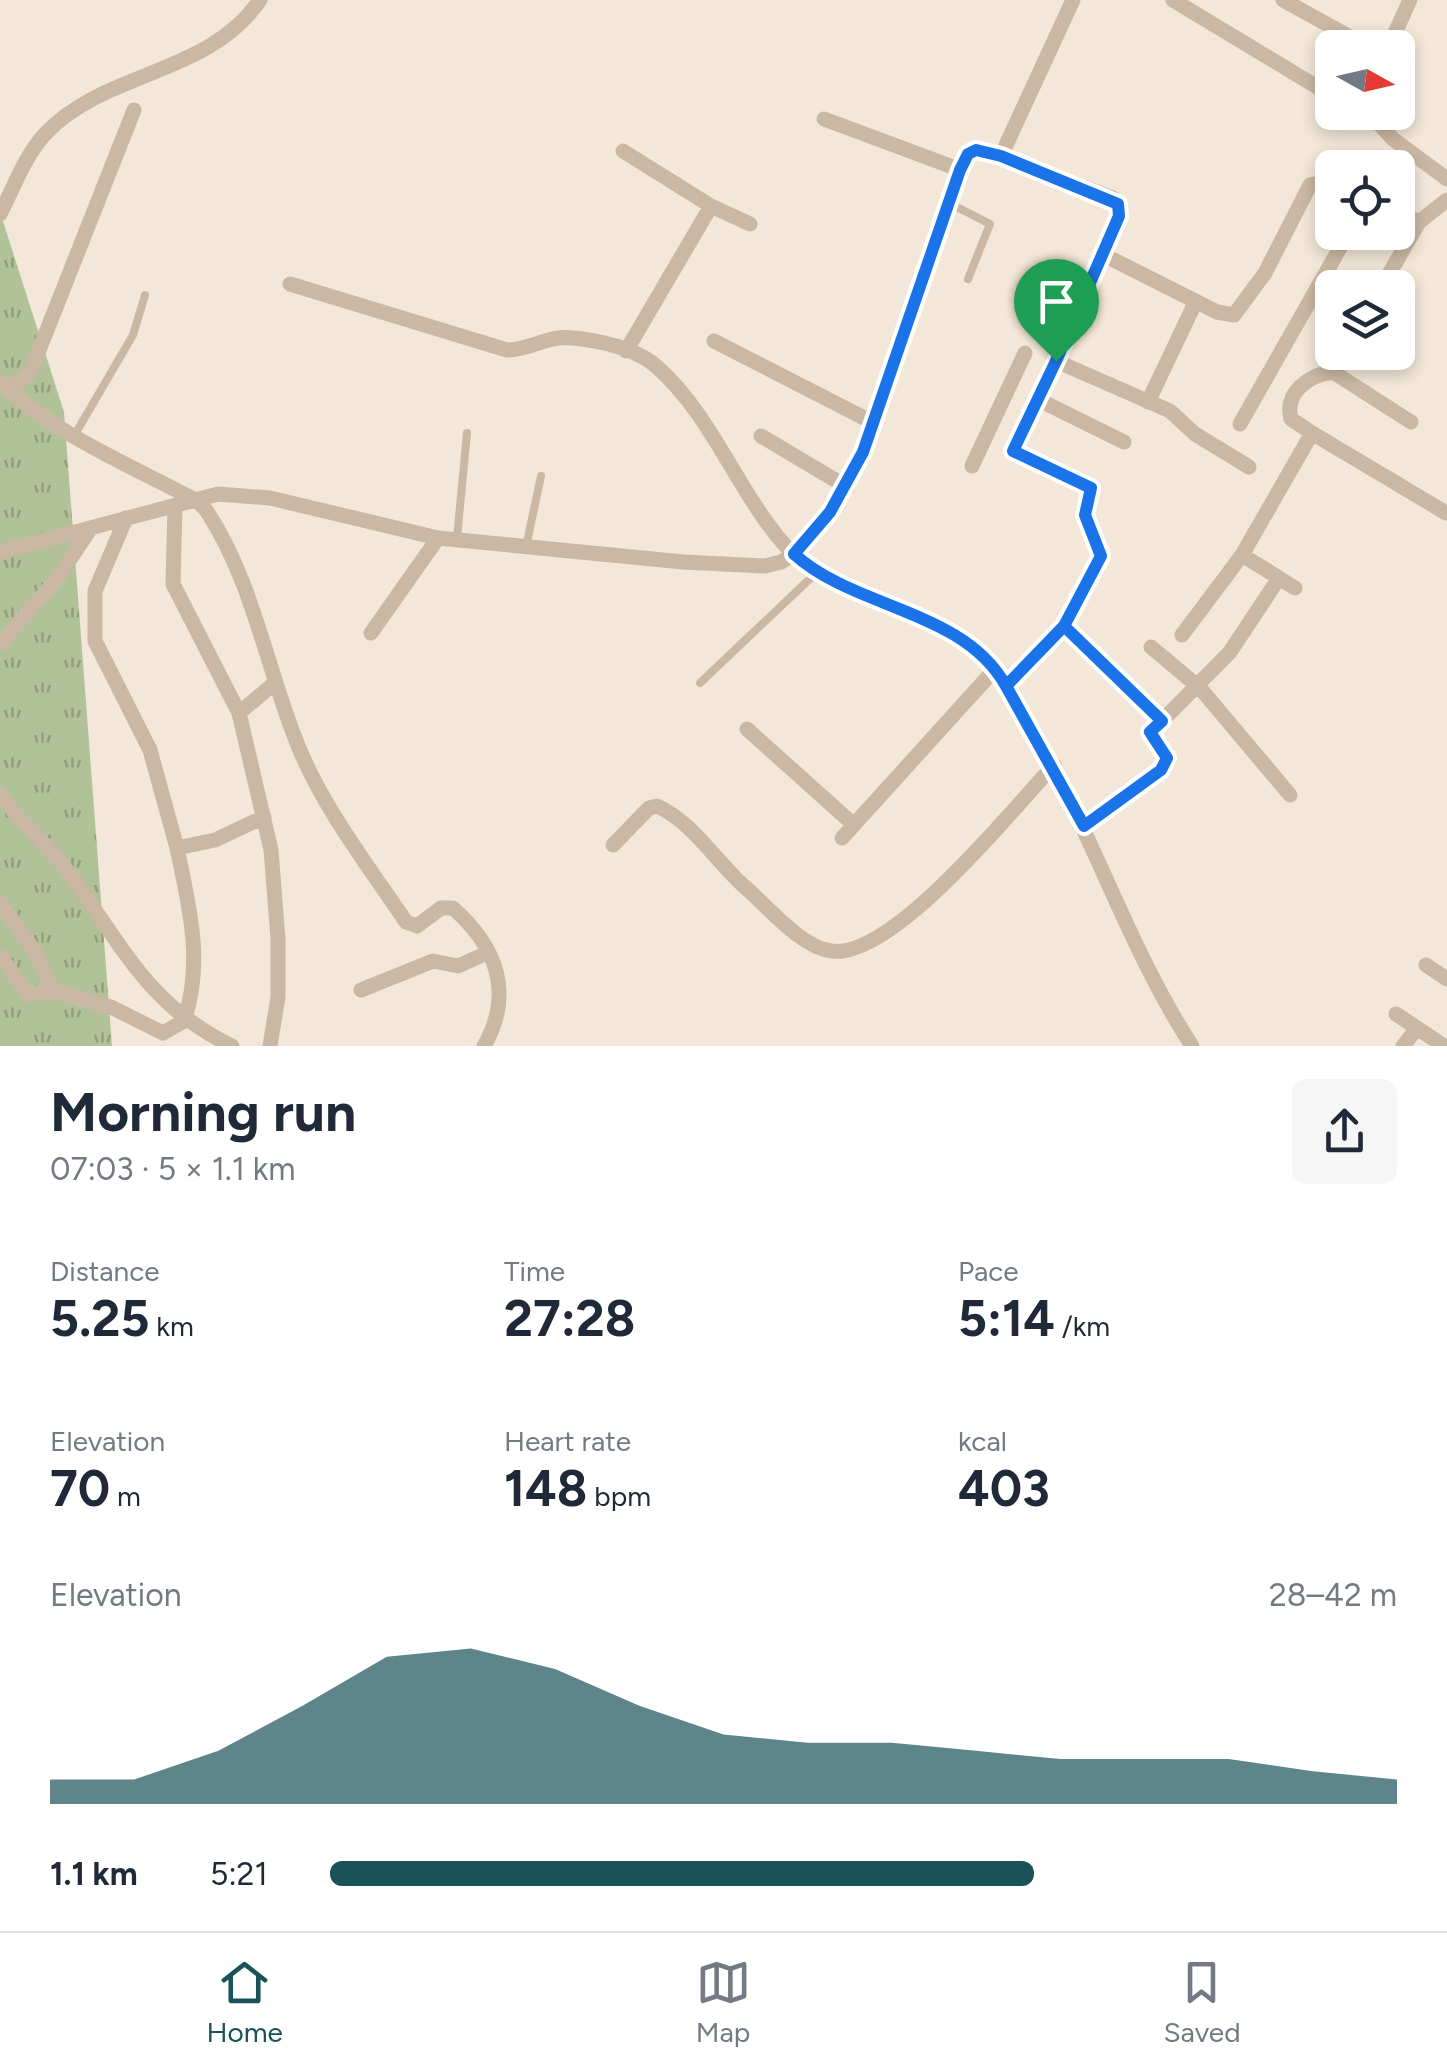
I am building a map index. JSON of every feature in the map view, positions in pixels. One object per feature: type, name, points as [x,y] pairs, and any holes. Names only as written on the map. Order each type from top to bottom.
[{"type":"street","points":[[0,214],[49,129],[86,104],[224,41],[260,0]]},
{"type":"street","points":[[1001,156],[1073,0]]},
{"type":"street","points":[[1173,0],[1315,86]]},
{"type":"street","points":[[1283,0],[1337,30]]},
{"type":"street","points":[[1396,30],[1410,0]]},
{"type":"street","points":[[134,110],[30,372],[4,386],[74,436],[197,501],[211,518],[249,602],[308,768],[406,922],[418,926],[441,908],[453,908],[487,953],[502,1000],[496,1024],[484,1046]]},
{"type":"street","points":[[824,119],[960,170]]},
{"type":"street","points":[[1385,130],[1447,179]]},
{"type":"street","points":[[0,552],[218,494],[270,498],[438,538],[765,566],[794,554],[847,486],[874,423],[960,170],[968,154],[976,150],[1113,198],[1119,216],[1015,444],[1016,454],[1094,492],[1085,515],[1101,556],[1064,626],[1006,686]]},
{"type":"street","points":[[623,151],[711,206],[750,224]]},
{"type":"street","points":[[1102,254],[1226,316],[1240,309],[1265,273],[1310,186],[1315,185]]},
{"type":"street","points":[[1391,270],[1419,222],[1447,200]]},
{"type":"street","points":[[626,351],[711,206]]},
{"type":"street","points":[[1415,220],[1419,222]]},
{"type":"street","points":[[1240,424],[1340,250]]},
{"type":"street","points":[[290,284],[507,350],[521,350],[559,337],[626,351],[657,366],[756,510],[794,554],[817,572],[962,638],[996,668],[1054,766],[1162,1001],[1192,1046]]},
{"type":"street","points":[[1148,402],[1196,301]]},
{"type":"street","points":[[714,342],[874,423]]},
{"type":"street","points":[[972,466],[1024,353]]},
{"type":"street","points":[[1056,361],[1170,411],[1195,434],[1249,468]]},
{"type":"street","points":[[1270,372],[1299,389]]},
{"type":"street","points":[[1411,422],[1333,372],[1306,378],[1288,415],[1446,513]]},
{"type":"street","points":[[1037,399],[1124,442]]},
{"type":"street","points":[[988,432],[1015,444]]},
{"type":"street","points":[[1182,634],[1242,555],[1312,433]]},
{"type":"street","points":[[761,436],[847,486]]},
{"type":"street","points":[[175,506],[173,584],[239,713],[275,878],[278,997],[270,1046]]},
{"type":"street","points":[[0,956],[28,994],[53,991],[112,1007],[163,1033],[184,1020],[191,1000],[195,937],[150,750],[94,640],[95,592],[126,518]]},
{"type":"street","points":[[0,644],[56,580],[91,528]]},
{"type":"street","points":[[371,634],[438,538]]},
{"type":"street","points":[[1242,555],[1295,588]]},
{"type":"street","points":[[1084,826],[1165,765],[1165,752],[1150,732],[1200,688],[1248,628],[1278,578]]},
{"type":"street","points":[[1064,626],[1162,721]]},
{"type":"street","points":[[1151,647],[1200,688],[1290,796]]},
{"type":"street","points":[[842,838],[996,668]]},
{"type":"street","points":[[239,713],[276,682]]},
{"type":"street","points":[[748,729],[854,825]]},
{"type":"street","points":[[612,845],[649,808],[657,806],[813,946],[849,951],[866,946],[919,908],[1054,766]]},
{"type":"street","points":[[0,794],[65,868],[155,993],[184,1020],[232,1046]]},
{"type":"street","points":[[176,848],[215,840],[264,817]]},
{"type":"street","points":[[0,903],[36,953],[53,991]]},
{"type":"street","points":[[361,990],[433,961],[458,966],[487,953]]},
{"type":"street","points":[[1426,965],[1447,979]]},
{"type":"street","points":[[1396,1014],[1444,1046]]},
{"type":"street","points":[[1403,1046],[1417,1028]]},
{"type":"lane","points":[[949,203],[990,224],[968,279]]},
{"type":"lane","points":[[74,436],[133,334],[144,296]]},
{"type":"lane","points":[[457,540],[467,433]]},
{"type":"lane","points":[[526,547],[540,476]]},
{"type":"lane","points":[[700,683],[817,572]]},
{"type":"green space","points":[[0,212],[64,412],[112,1046],[0,1046]]},
{"type":"route","points":[[1056,361],[1013,451],[1091,488],[1094,492],[1085,515],[1101,556],[1090,584],[1064,626],[1006,686],[1084,826],[1161,770],[1167,758],[1150,732],[1162,721],[1064,626],[1053,640],[1006,686],[996,668],[962,638],[817,572],[794,554],[830,512],[863,452],[960,170],[968,154],[976,150],[1113,198],[1120,209],[1056,361]]}]
